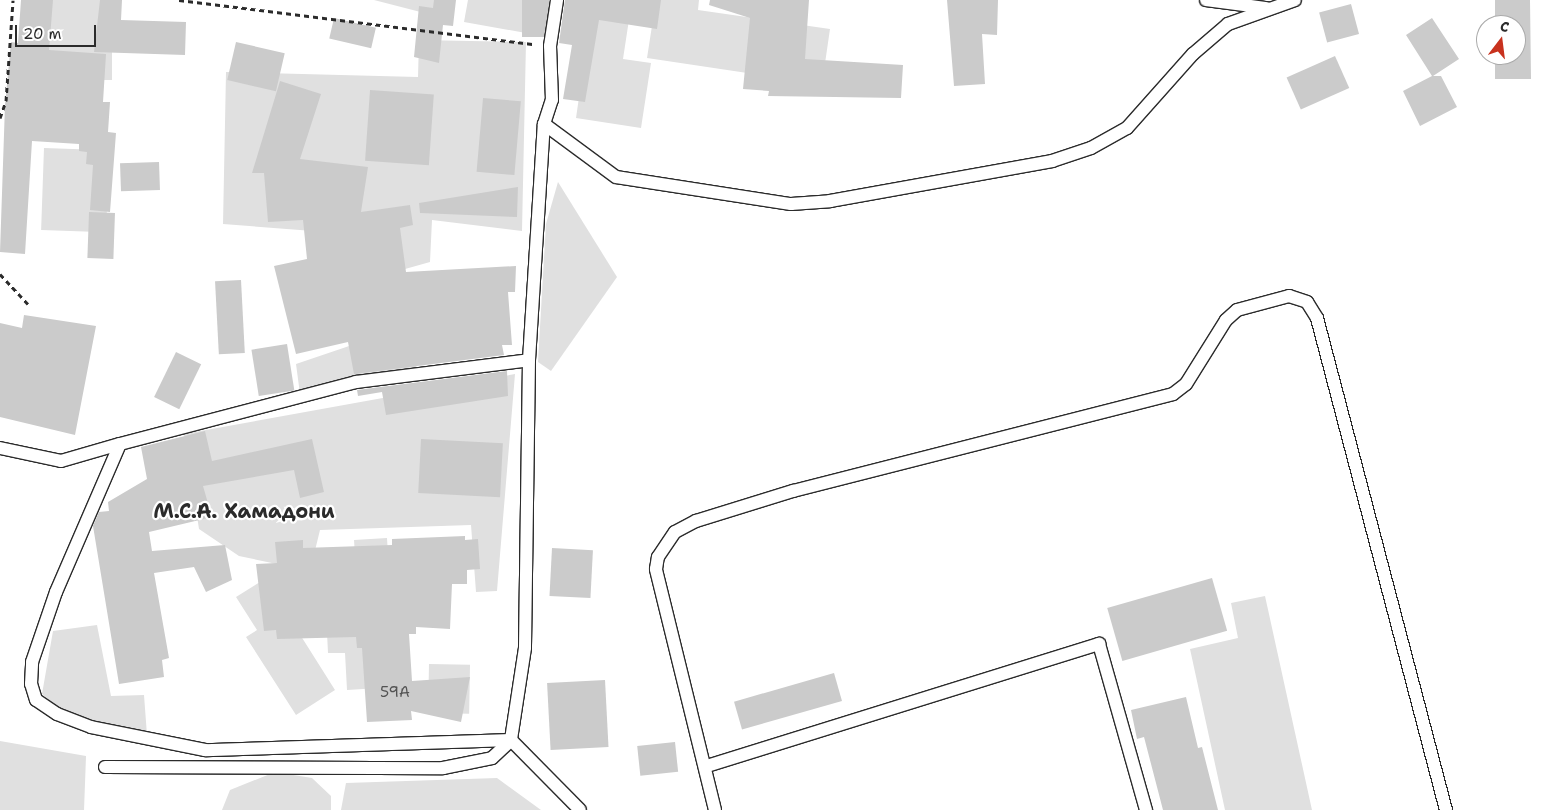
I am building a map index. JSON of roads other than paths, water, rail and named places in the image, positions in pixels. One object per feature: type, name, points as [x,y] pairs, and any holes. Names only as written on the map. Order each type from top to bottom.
[{"type":"lane","points":[[105,767],[443,768],[492,758],[511,740],[525,648],[529,360],[544,124],[552,100],[550,46],[557,0]]},
{"type":"lane","points":[[1206,0],[1268,8]]},
{"type":"lane","points":[[544,124],[616,177],[791,204],[830,202],[1052,162],[1091,148],[1127,128],[1193,54],[1228,24],[1268,8],[1295,0]]},
{"type":"lane","points":[[715,810],[707,766],[656,569],[658,557],[675,532],[696,521],[793,491],[1173,394],[1186,384],[1226,320],[1237,310],[1289,296],[1307,302],[1317,318],[1446,810]]},
{"type":"lane","points":[[0,448],[60,461],[356,382],[529,360]]},
{"type":"lane","points":[[120,444],[56,592],[32,662],[31,684],[36,700],[57,714],[91,727],[205,750],[511,740],[580,810]]},
{"type":"lane","points":[[707,766],[1098,644],[1146,810]]},
{"type":"district","name":"М.С.А. Хамадони","points":[[244,511]]}]
